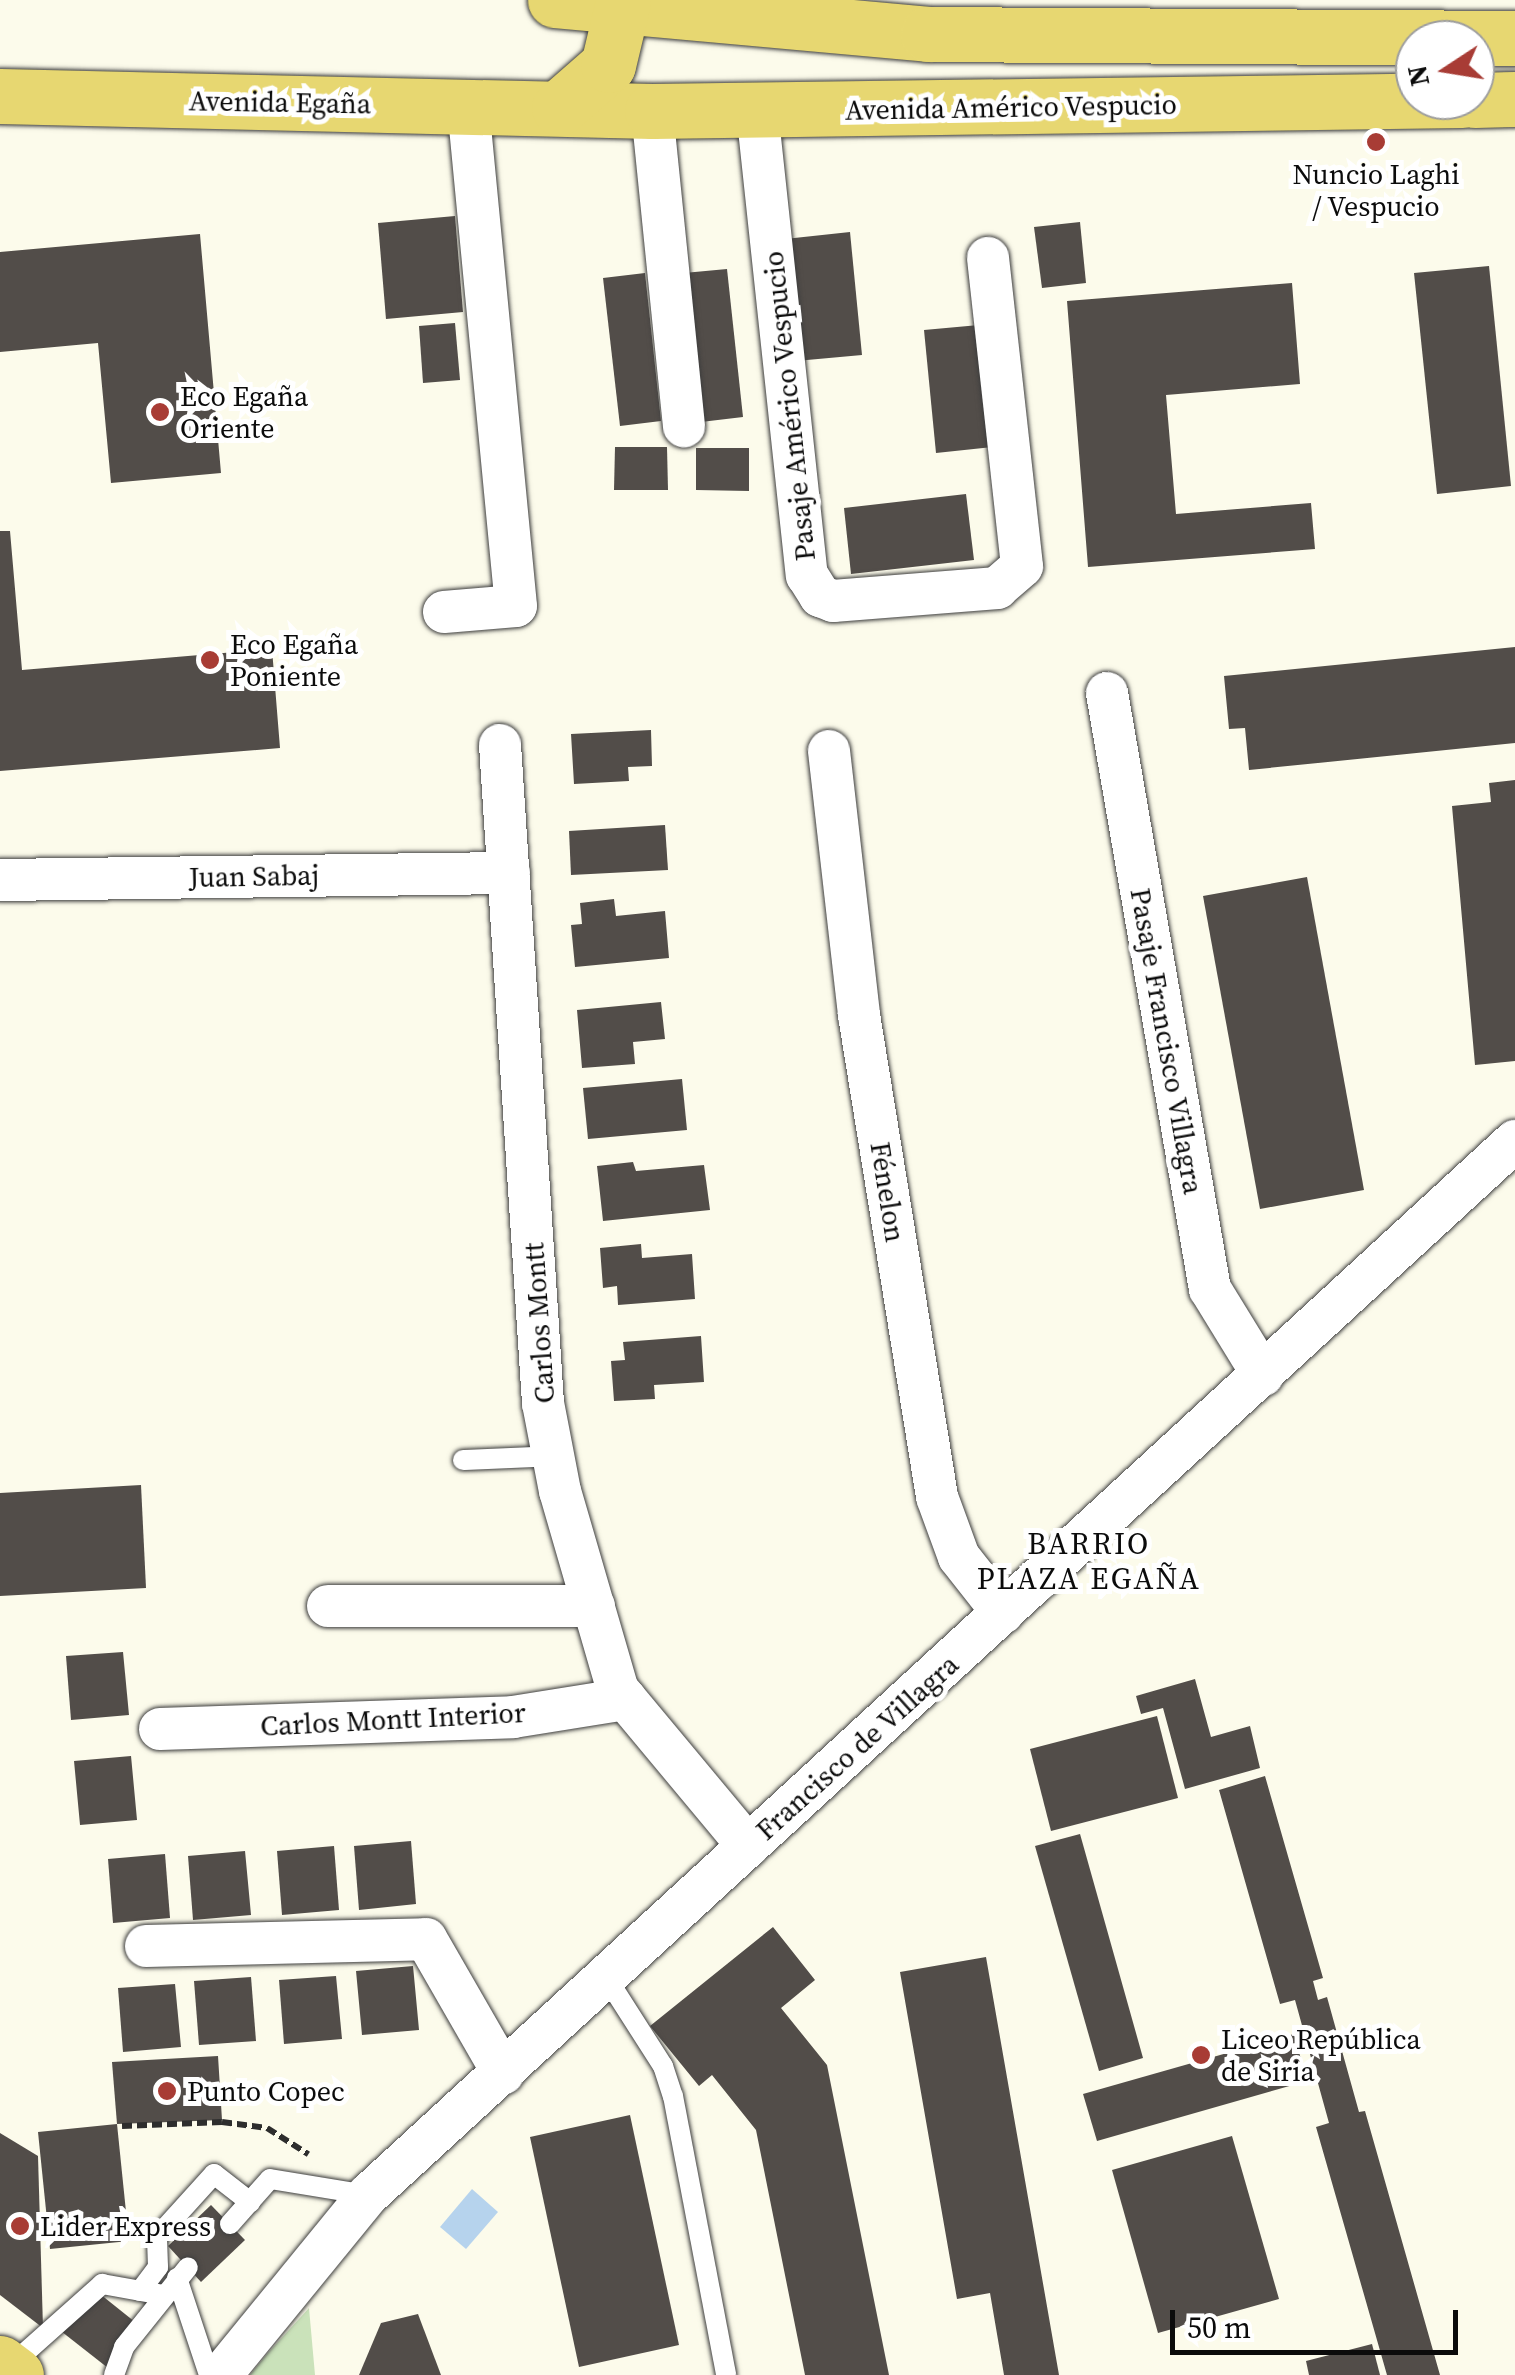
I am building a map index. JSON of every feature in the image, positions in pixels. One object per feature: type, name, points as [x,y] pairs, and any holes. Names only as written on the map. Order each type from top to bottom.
[{"type":"main road","points":[[555,0],[623,2],[928,34],[1515,38]]},
{"type":"main road","points":[[560,108],[608,65],[623,2]]},
{"type":"main road","name":"Avenida Egaña","points":[[0,96],[560,108]]},
{"type":"main road","name":"Avenida Américo Vespucio","points":[[560,108],[652,111],[1395,101]]},
{"type":"street","points":[[444,612],[516,606],[468,106]]},
{"type":"street","name":"Pasaje Américo Vespucio","points":[[757,110],[807,575],[820,596],[833,601],[996,588],[1022,566],[988,258]]},
{"type":"street","points":[[652,111],[684,426]]},
{"type":"street","name":"Pasaje Francisco Villagra","points":[[1107,692],[1210,1289],[1263,1375]]},
{"type":"street","name":"Carlos Montt","points":[[500,744],[542,1403],[553,1456],[594,1606],[626,1699],[748,1846]]},
{"type":"street","name":"Fénelon","points":[[829,751],[859,1015],[937,1497],[959,1558],[1003,1613]]},
{"type":"street","name":"Juan Sabaj","points":[[0,880],[509,873]]},
{"type":"street","name":"Francisco de Villagra","points":[[222,2375],[368,2194],[1515,1141]]},
{"type":"street","points":[[328,1606],[594,1606]]},
{"type":"street","name":"Carlos Montt Interior","points":[[160,1730],[514,1716],[626,1699]]},
{"type":"street","points":[[146,1946],[426,1939],[503,2073]]},
{"type":"lane","points":[[463,1460],[553,1456]]},
{"type":"lane","points":[[606,1977],[663,2066],[673,2096],[726,2375]]},
{"type":"lane","points":[[140,2291],[158,2266],[156,2237],[214,2174],[250,2202]]},
{"type":"lane","points":[[230,2224],[270,2180],[368,2194]]},
{"type":"lane","points":[[8,2369],[102,2284],[140,2291],[176,2280]]},
{"type":"lane","points":[[114,2375],[124,2348],[176,2280]]},
{"type":"lane","points":[[176,2280],[209,2375]]},
{"type":"path","points":[[122,2126],[222,2122],[267,2128],[315,2158]]},
{"type":"green space","points":[[309,2308],[315,2375],[250,2375],[267,2354]]},
{"type":"water","points":[[472,2189],[498,2212],[466,2249],[440,2227]]},
{"type":"building","points":[[455,216],[463,312],[386,319],[378,223]]},
{"type":"building","points":[[1080,222],[1086,283],[1042,288],[1034,227]]},
{"type":"building","points":[[850,232],[862,355],[796,361],[785,239]]},
{"type":"building","name":"Eco Egaña Oriente","points":[[200,234],[221,473],[111,483],[98,343],[0,352],[0,252]]},
{"type":"building","points":[[1489,266],[1511,486],[1437,494],[1414,273]]},
{"type":"building","points":[[727,269],[743,417],[701,422],[684,273]]},
{"type":"building","points":[[645,273],[661,421],[620,426],[603,278]]},
{"type":"building","points":[[1292,283],[1300,384],[1166,395],[1176,514],[1311,503],[1315,549],[1088,567],[1067,301]]},
{"type":"building","points":[[455,323],[460,380],[423,383],[419,326]]},
{"type":"building","points":[[990,324],[1002,446],[936,453],[924,330]]},
{"type":"building","points":[[615,447],[667,447],[668,490],[614,490]]},
{"type":"building","points":[[696,448],[749,448],[749,491],[696,490]]},
{"type":"building","points":[[966,494],[974,560],[851,574],[844,508]]},
{"type":"building","name":"Eco Egaña Poniente","points":[[0,531],[10,531],[22,670],[272,649],[280,748],[0,771]]},
{"type":"building","points":[[1515,647],[1515,743],[1249,770],[1245,728],[1229,729],[1224,676]]},
{"type":"building","points":[[651,730],[652,766],[628,767],[629,781],[574,784],[571,734]]},
{"type":"building","points":[[1515,780],[1515,1061],[1475,1065],[1452,806],[1491,802],[1489,783]]},
{"type":"building","points":[[665,825],[668,870],[571,875],[569,831]]},
{"type":"building","points":[[1307,877],[1364,1190],[1260,1209],[1203,896]]},
{"type":"building","points":[[614,899],[616,916],[665,911],[669,958],[575,967],[571,925],[582,924],[580,903]]},
{"type":"building","points":[[661,1002],[665,1039],[633,1042],[635,1064],[582,1068],[577,1010]]},
{"type":"building","points":[[682,1079],[687,1130],[588,1139],[583,1088]]},
{"type":"building","points":[[633,1162],[636,1171],[704,1165],[710,1210],[603,1221],[597,1166]]},
{"type":"building","points":[[641,1244],[642,1258],[692,1254],[695,1299],[618,1305],[617,1286],[603,1288],[600,1248]]},
{"type":"building","points":[[701,1336],[704,1382],[654,1385],[655,1399],[614,1401],[611,1361],[625,1360],[623,1342]]},
{"type":"building","points":[[141,1485],[146,1588],[0,1596],[0,1493]]},
{"type":"building","points":[[123,1652],[129,1715],[71,1720],[66,1656]]},
{"type":"building","points":[[1195,1679],[1211,1737],[1250,1726],[1260,1768],[1185,1789],[1163,1708],[1141,1714],[1136,1696]]},
{"type":"building","points":[[1157,1716],[1178,1798],[1051,1831],[1030,1749]]},
{"type":"building","points":[[131,1756],[137,1820],[80,1825],[74,1761]]},
{"type":"building","points":[[1265,1776],[1323,1978],[1313,1981],[1318,2000],[1327,1997],[1359,2112],[1365,2111],[1440,2375],[1387,2375],[1316,2127],[1329,2123],[1295,2000],[1280,2004],[1219,1790]]},
{"type":"building","points":[[1080,1834],[1143,2058],[1099,2071],[1035,1846]]},
{"type":"building","points":[[411,1841],[416,1904],[359,1910],[354,1846]]},
{"type":"building","points":[[334,1846],[339,1910],[282,1915],[277,1851]]},
{"type":"building","points":[[245,1851],[251,1915],[193,1920],[188,1856]]},
{"type":"building","points":[[165,1854],[170,1918],[113,1923],[108,1859]]},
{"type":"building","points":[[773,1927],[815,1980],[781,2008],[827,2065],[889,2375],[805,2375],[756,2130],[712,2075],[699,2086],[650,2026]]},
{"type":"building","points":[[986,1957],[1059,2375],[1004,2375],[990,2293],[957,2299],[900,1972]]},
{"type":"building","points":[[413,1966],[419,2030],[362,2035],[356,1971]]},
{"type":"building","points":[[336,1976],[342,2039],[284,2044],[279,1980]]},
{"type":"building","points":[[251,1977],[256,2041],[199,2045],[194,1981]]},
{"type":"building","points":[[175,1984],[181,2047],[123,2052],[118,1988]]},
{"type":"building","points":[[1294,2034],[1307,2081],[1097,2141],[1083,2094]]},
{"type":"building","name":"Punto Copec","points":[[218,2056],[222,2120],[117,2124],[112,2062]]},
{"type":"building","points":[[630,2115],[679,2345],[579,2367],[530,2137]]},
{"type":"building","points":[[117,2124],[129,2241],[50,2249],[38,2132]]},
{"type":"building","name":"Lider Express","points":[[0,2133],[38,2156],[43,2328],[0,2295]]},
{"type":"building","points":[[1232,2136],[1279,2299],[1158,2333],[1112,2170]]},
{"type":"building","points":[[211,2205],[245,2240],[201,2282],[168,2246]]},
{"type":"building","points":[[90,2286],[140,2326],[108,2368],[57,2328]]},
{"type":"building","points":[[418,2314],[441,2375],[359,2375],[381,2323]]},
{"type":"building","points":[[1372,2344],[1380,2375],[1309,2375],[1306,2361]]},
{"type":"place","name":"Nuncio Laghi / Vespucio","points":[[1376,142]]},
{"type":"place","name":"Eco Egaña Oriente","points":[[160,412]]},
{"type":"place","name":"Eco Egaña Poniente","points":[[210,660]]},
{"type":"place","name":"Liceo República de Siria","points":[[1201,2055]]},
{"type":"place","name":"Punto Copec","points":[[167,2091]]},
{"type":"place","name":"Lider Express","points":[[20,2226]]},
{"type":"district","name":"BARRIO PLAZA EGAÑA","points":[[1089,1561]]}]
